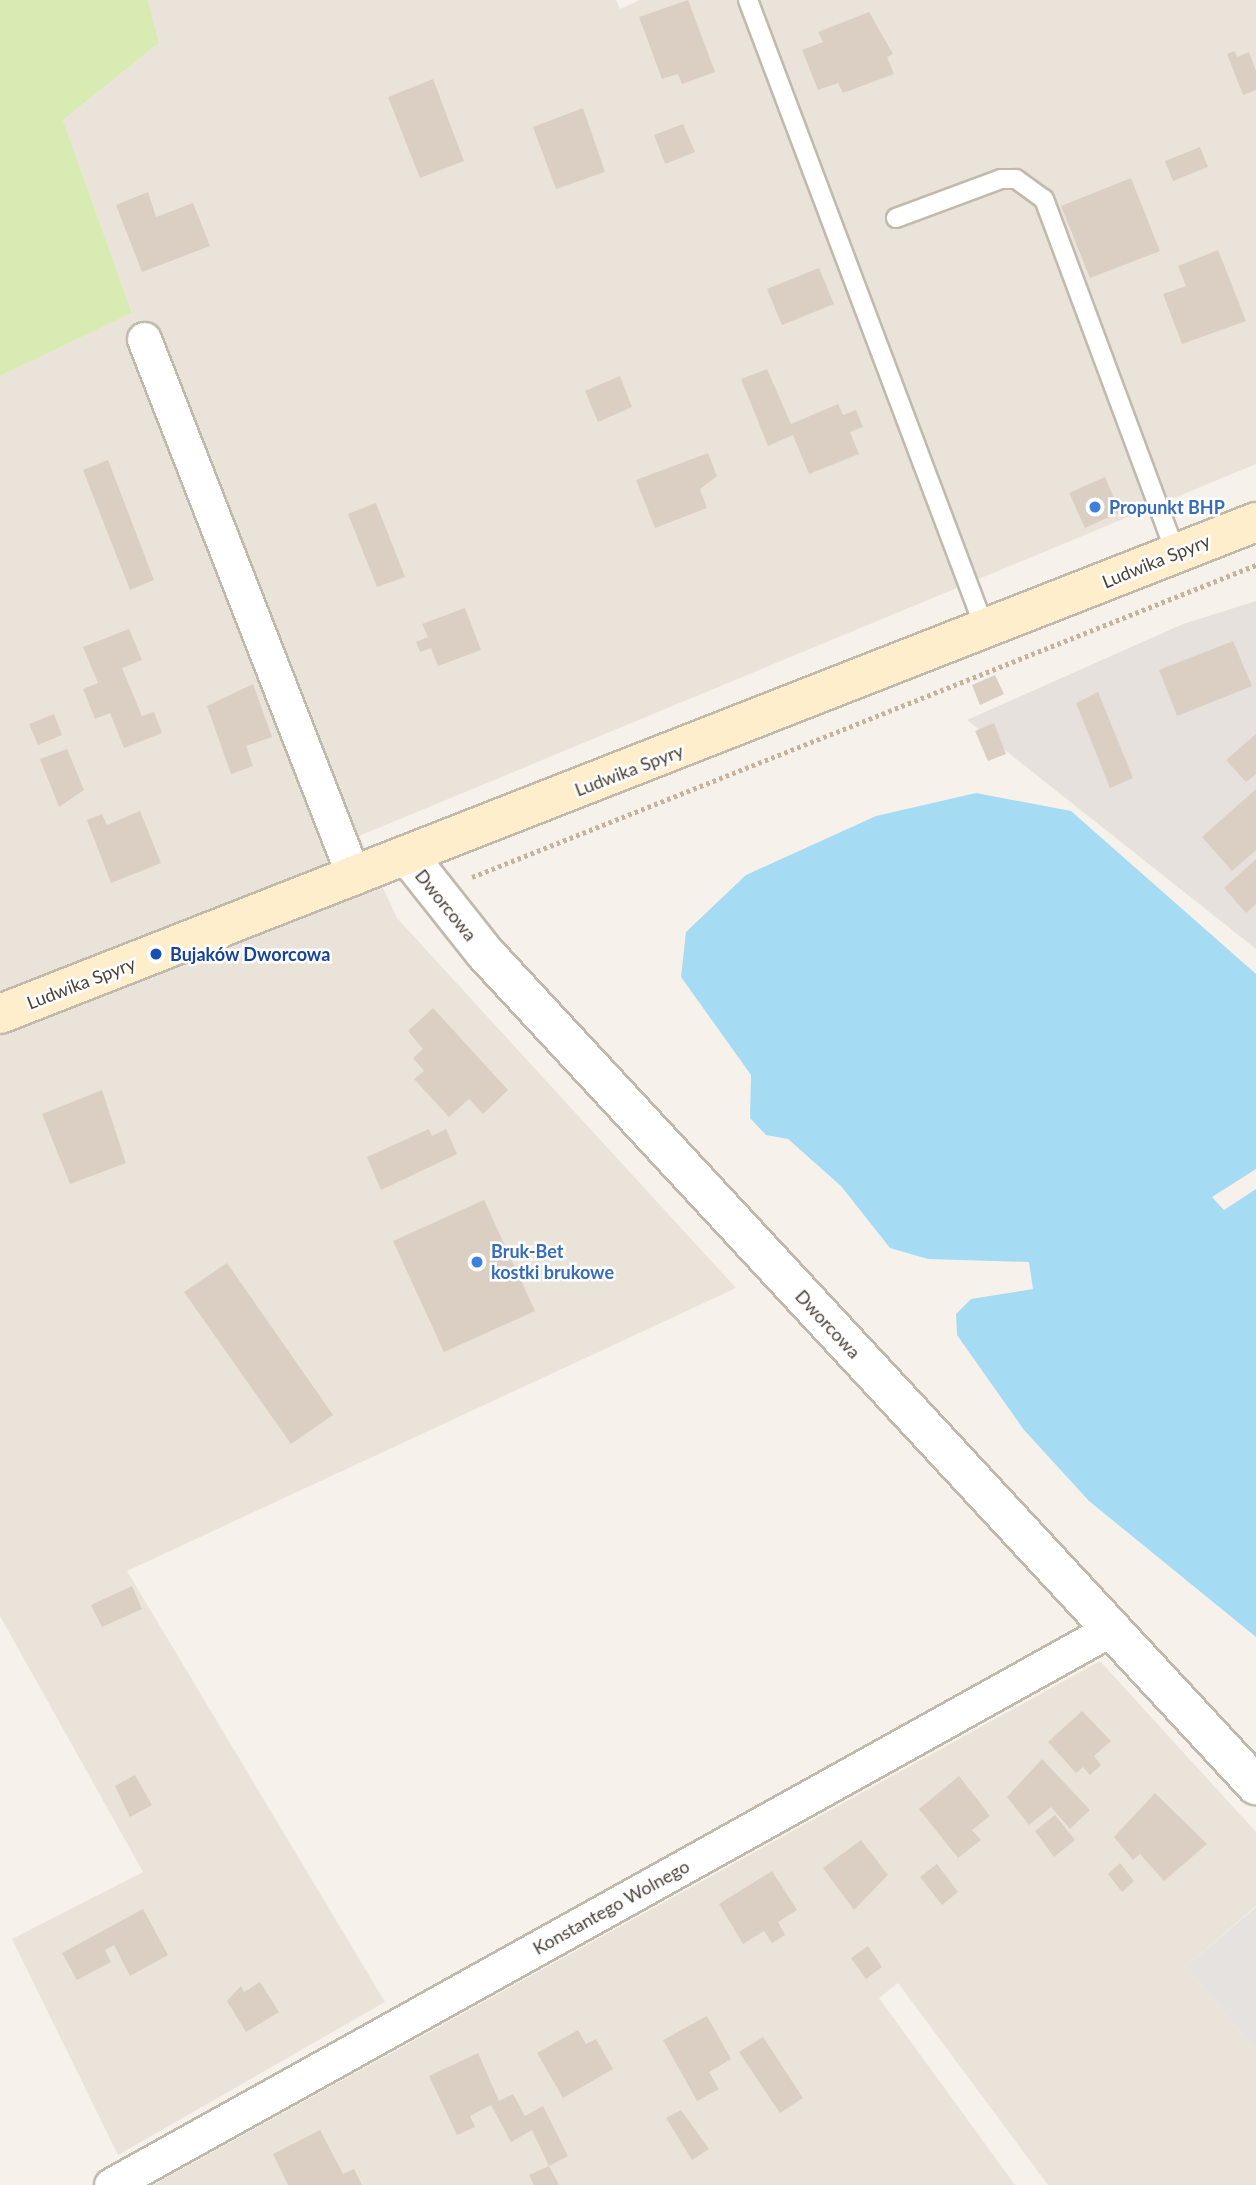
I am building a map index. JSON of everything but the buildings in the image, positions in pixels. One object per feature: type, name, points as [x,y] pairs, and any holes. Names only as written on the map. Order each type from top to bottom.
[{"type":"main road","name":"Ludwika Spyry","points":[[0,1014],[1256,522]]},
{"type":"street","points":[[144,339],[354,877]]},
{"type":"street","name":"Dworcowa","points":[[408,856],[493,962],[1256,1784]]},
{"type":"street","name":"Konstantego Wolnego","points":[[111,2185],[1111,1629]]},
{"type":"lane","points":[[748,0],[985,629]]},
{"type":"lane","points":[[896,218],[1002,179],[1016,179],[1044,199],[1176,554]]},
{"type":"path","points":[[468,878],[1256,565]]},
{"type":"shaded area","points":[[148,0],[616,0],[620,9],[640,0],[1256,0],[1256,464],[359,836],[397,918],[736,1288],[127,1571],[385,2002],[118,2155],[12,1939],[143,1872],[0,1616],[0,376],[132,313],[63,120],[159,43]]},
{"type":"shaded area","points":[[1256,601],[1256,949],[967,720],[1183,624]]},
{"type":"shaded area","points":[[1100,1661],[1256,1832],[1256,1906],[1186,1967],[1256,2051],[1256,2185],[1048,2185],[898,1983],[879,1998],[1015,2185],[153,2185]]},
{"type":"shaded area","points":[[1256,1907],[1256,2051],[1186,1967]]},
{"type":"green space","points":[[0,0],[148,0],[159,43],[63,120],[132,313],[0,376]]},
{"type":"water","points":[[976,793],[1071,811],[1256,974],[1256,1169],[1212,1197],[1224,1210],[1256,1189],[1256,1637],[1089,1501],[1024,1430],[957,1335],[956,1314],[971,1299],[1033,1289],[1029,1262],[928,1259],[890,1248],[841,1186],[788,1139],[766,1135],[750,1118],[751,1075],[681,977],[686,932],[746,875],[876,816]]},
{"type":"place","name":"Propunkt BHP","points":[[1095,507]]},
{"type":"place","name":"Bujaków Dworcowa","points":[[156,954]]},
{"type":"place","name":"Bruk-Bet kostki brukowe","points":[[477,1262]]}]
